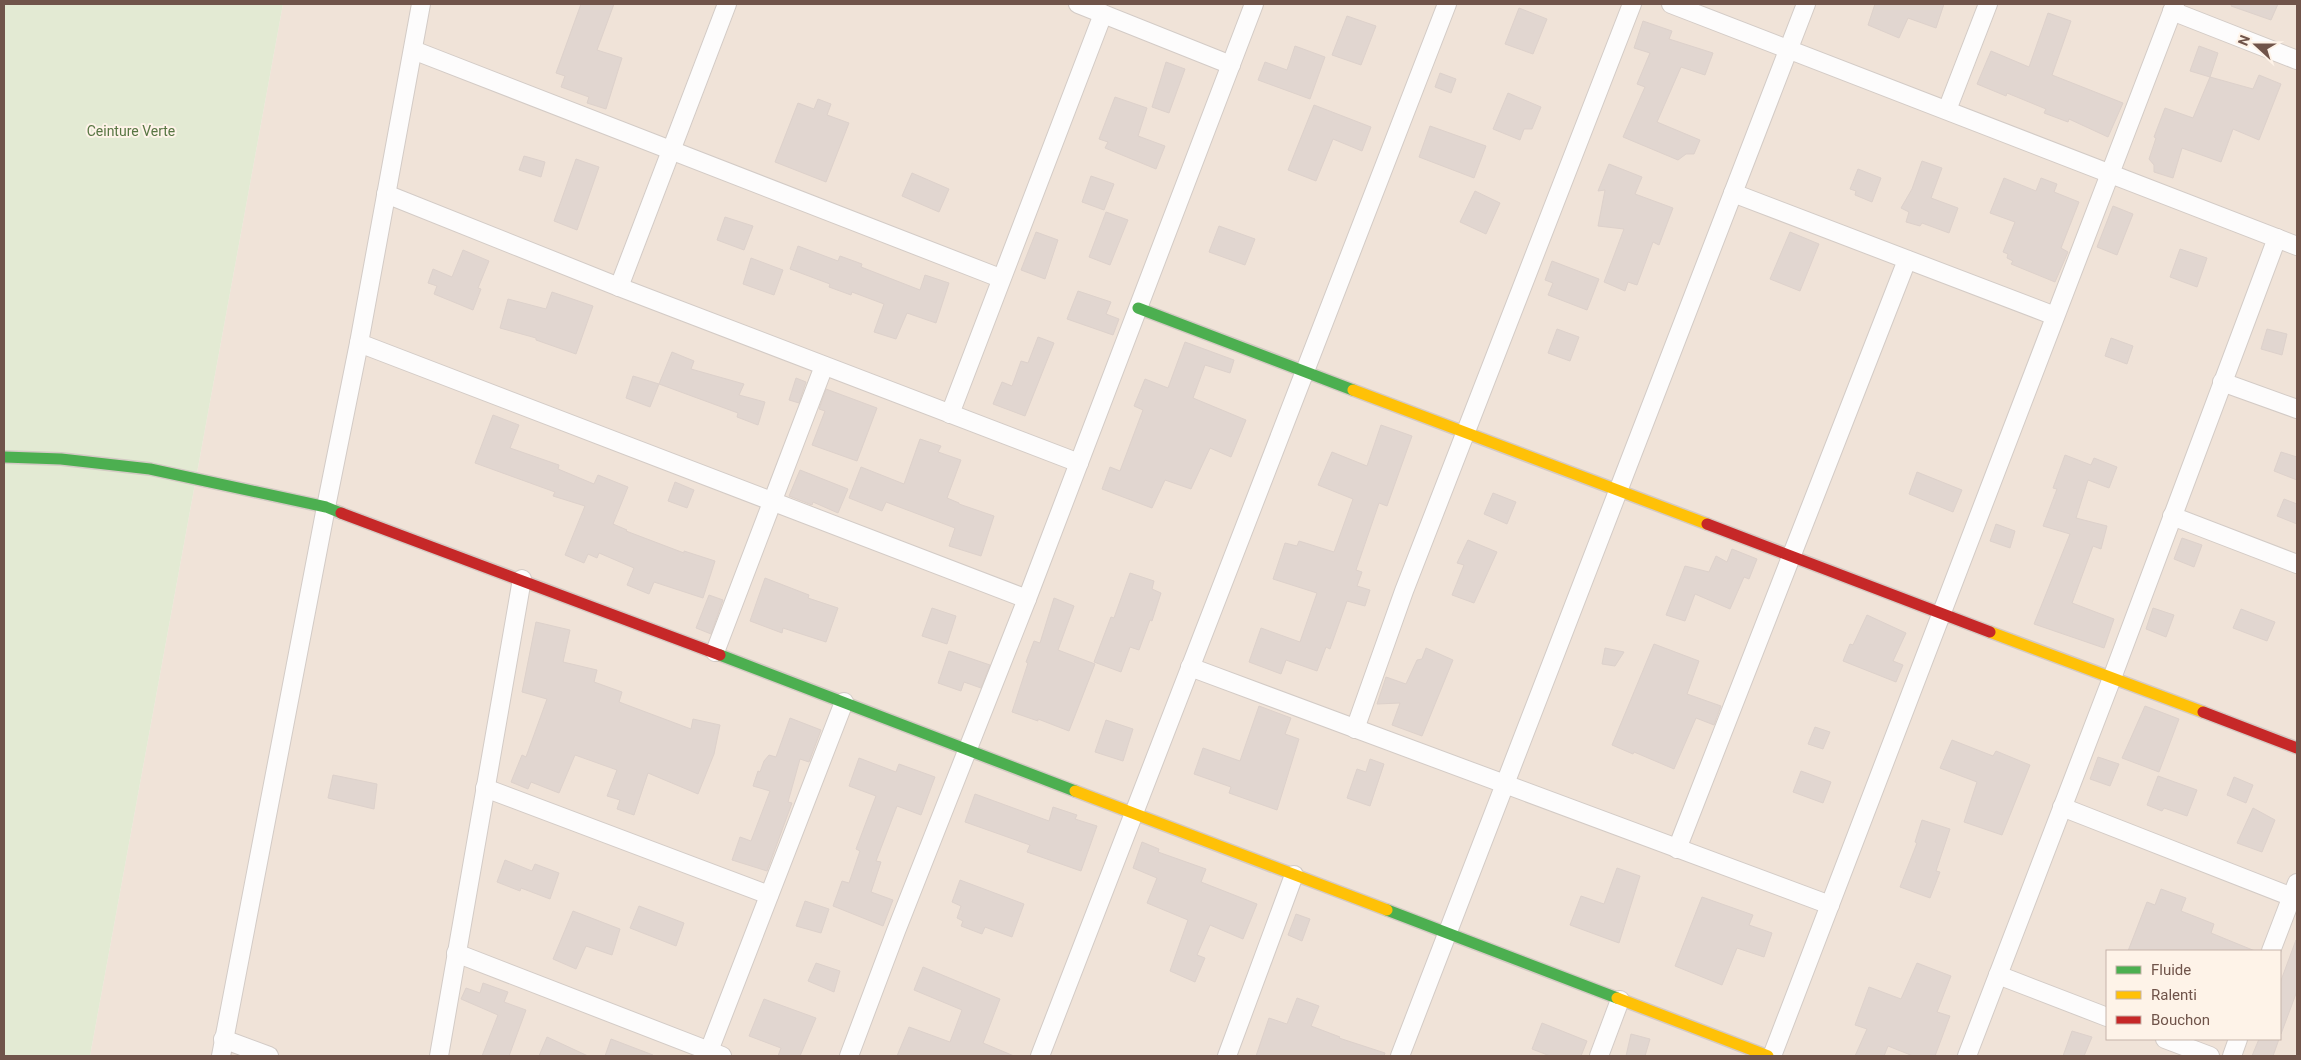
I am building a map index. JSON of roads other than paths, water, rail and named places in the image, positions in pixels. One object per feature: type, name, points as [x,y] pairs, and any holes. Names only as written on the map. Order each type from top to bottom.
[{"type":"street","points":[[269,1056],[222,1048],[359,343],[421,4]]},
{"type":"street","points":[[619,287],[727,4]]},
{"type":"street","points":[[1078,4],[1231,65]]},
{"type":"street","points":[[849,1056],[1028,599],[1254,4]]},
{"type":"street","points":[[1040,1056],[1447,4]]},
{"type":"street","points":[[1355,729],[1404,591],[1632,4]]},
{"type":"street","points":[[1671,4],[2297,246]]},
{"type":"street","points":[[1400,1056],[1806,4]]},
{"type":"street","points":[[1947,110],[1988,4]]},
{"type":"street","points":[[4,457],[61,459],[150,469],[326,507],[715,652],[1770,1056],[1830,905],[2174,7],[2297,60]]},
{"type":"street","points":[[950,414],[1000,278],[1103,14]]},
{"type":"street","points":[[413,50],[1000,278]]},
{"type":"street","points":[[1733,193],[2056,316]]},
{"type":"street","points":[[386,194],[619,287],[1079,463]]},
{"type":"street","points":[[1967,1056],[2112,678],[2277,238]]},
{"type":"street","points":[[1677,849],[1907,260]]},
{"type":"street","points":[[1138,308],[2297,748]]},
{"type":"street","points":[[359,343],[1028,599]]},
{"type":"street","points":[[715,652],[824,366]]},
{"type":"street","points":[[2222,382],[2297,410]]},
{"type":"street","points":[[2172,516],[2297,564]]},
{"type":"street","points":[[438,1056],[522,579]]},
{"type":"street","points":[[1190,667],[1830,905]]},
{"type":"street","points":[[456,953],[712,1054],[769,895],[844,702]]},
{"type":"street","points":[[485,788],[769,895]]},
{"type":"street","points":[[2062,807],[2295,890],[2271,950]]},
{"type":"street","points":[[1227,1056],[1294,874]]},
{"type":"street","points":[[1998,975],[2106,1017]]},
{"type":"street","points":[[1599,1056],[1620,1000]]},
{"type":"street","points":[[2167,1040],[2210,1056]]},
{"type":"street","points":[[2232,1056],[2238,1040]]},
{"type":"park label","name":"Ceinture Verte","points":[[131,131]]}]
